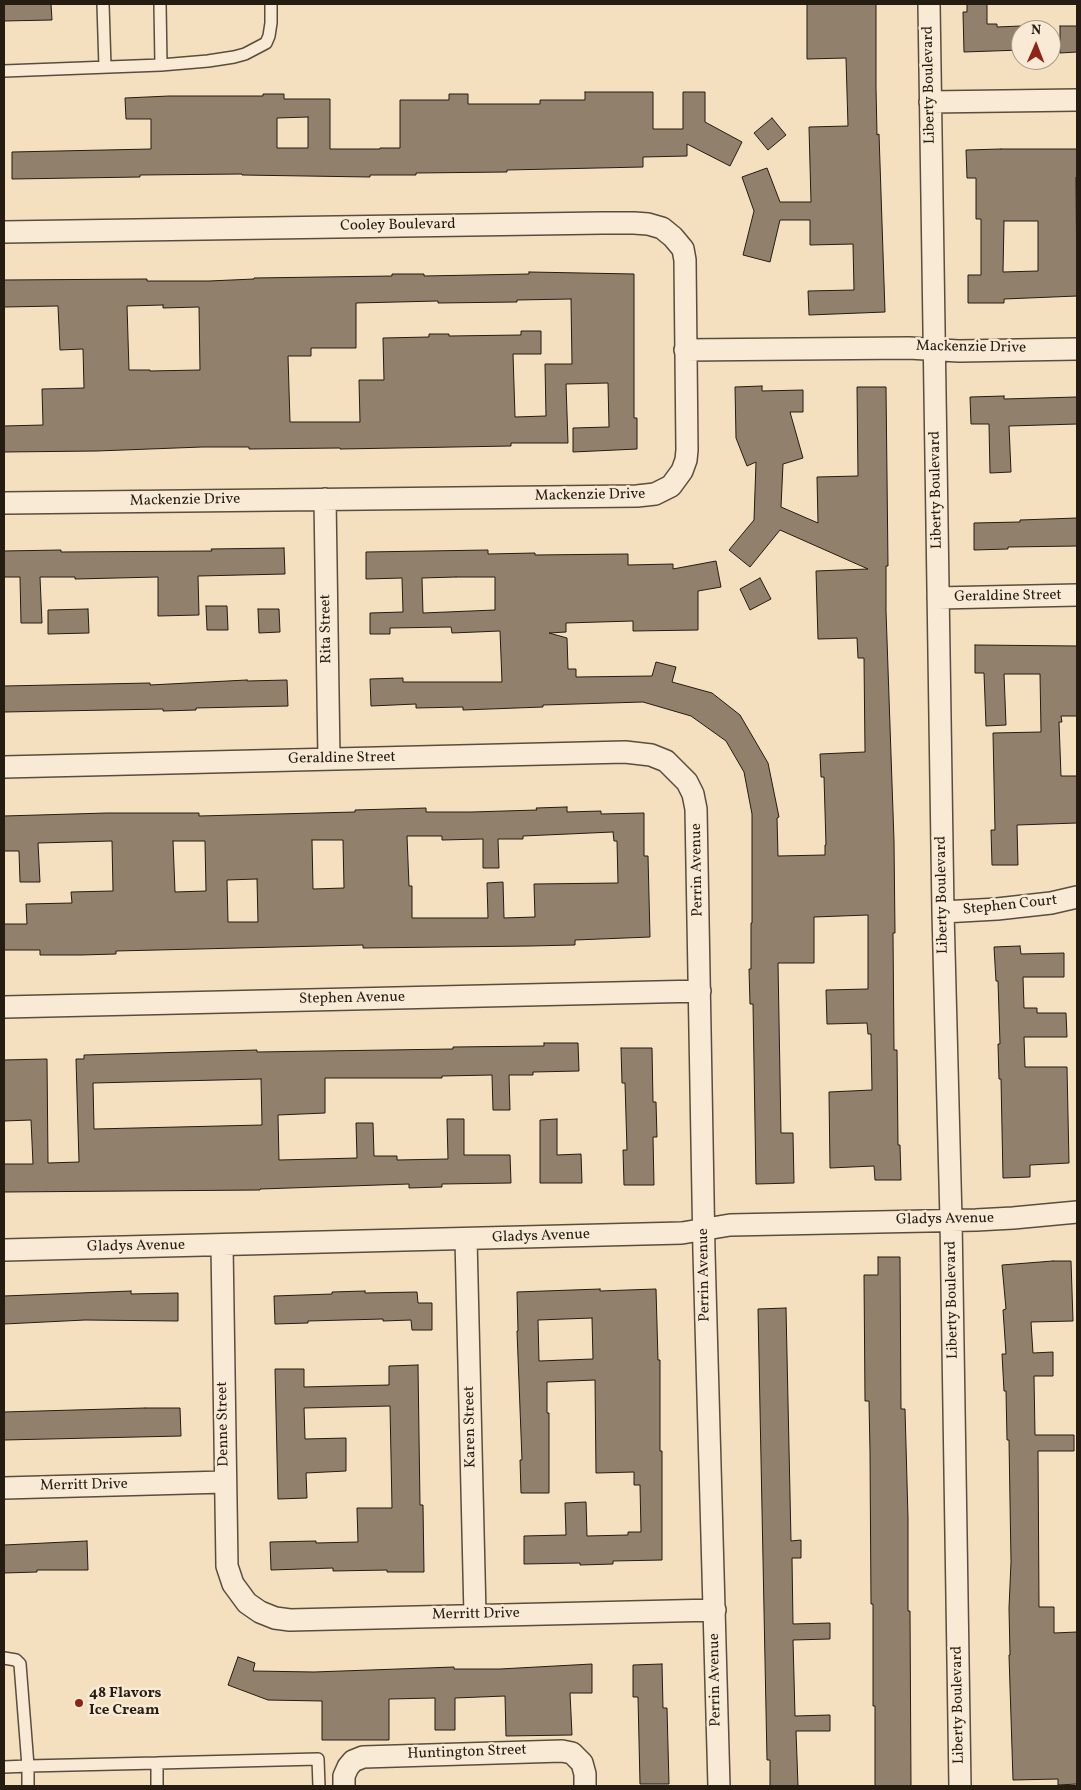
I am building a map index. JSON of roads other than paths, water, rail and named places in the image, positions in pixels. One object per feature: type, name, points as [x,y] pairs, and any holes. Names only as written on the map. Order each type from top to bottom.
[{"type":"street","name":"Liberty Boulevard","points":[[929,4],[943,912],[952,1220],[960,1786]]},
{"type":"street","points":[[930,102],[1077,100]]},
{"type":"street","name":"Cooley Boulevard","points":[[4,232],[602,223],[648,224],[668,232],[683,249],[685,350]]},
{"type":"street","name":"Mackenzie Drive","points":[[4,503],[637,496],[654,494],[664,490],[677,480],[686,460],[685,350],[934,348],[959,351],[1077,348]]},
{"type":"street","name":"Rita Street","points":[[325,499],[329,759]]},
{"type":"street","name":"Geraldine Street","points":[[938,598],[1077,595]]},
{"type":"street","name":"Geraldine Street","points":[[4,767],[625,752],[651,755],[666,761],[676,770]]},
{"type":"street","name":"Perrin Avenue","points":[[676,770],[687,782],[693,794],[696,809],[718,1786]]},
{"type":"street","name":"Stephen Court","points":[[943,912],[1051,903],[1077,897]]},
{"type":"street","name":"Stephen Avenue","points":[[4,1007],[700,991]]},
{"type":"street","name":"Gladys Avenue","points":[[4,1250],[682,1233],[730,1225],[1013,1218],[1077,1212]]},
{"type":"street","name":"Karen Street","points":[[466,1239],[475,1615]]},
{"type":"street","name":"Denne Street","points":[[222,1245],[224,1482],[227,1566],[233,1584],[243,1598]]},
{"type":"street","name":"Merritt Drive","points":[[4,1488],[224,1482]]},
{"type":"street","name":"Merritt Drive","points":[[243,1598],[260,1612],[275,1618],[290,1620],[715,1610]]},
{"type":"street","name":"Huntington Street","points":[[344,1786],[344,1776],[348,1767],[353,1761],[363,1757],[562,1750],[572,1753],[582,1763],[585,1774],[585,1786]]},
{"type":"lane","points":[[103,4],[105,67]]},
{"type":"lane","points":[[160,4],[161,65]]},
{"type":"lane","points":[[4,70],[161,65],[234,57],[258,48],[266,42],[271,23],[271,4]]},
{"type":"lane","points":[[4,1658],[16,1660],[20,1664],[28,1786]]},
{"type":"lane","points":[[4,1767],[318,1759],[319,1786]]},
{"type":"lane","points":[[157,1763],[157,1786]]},
{"type":"place","name":"48 Flavors Ice Cream","points":[[79,1703]]}]
